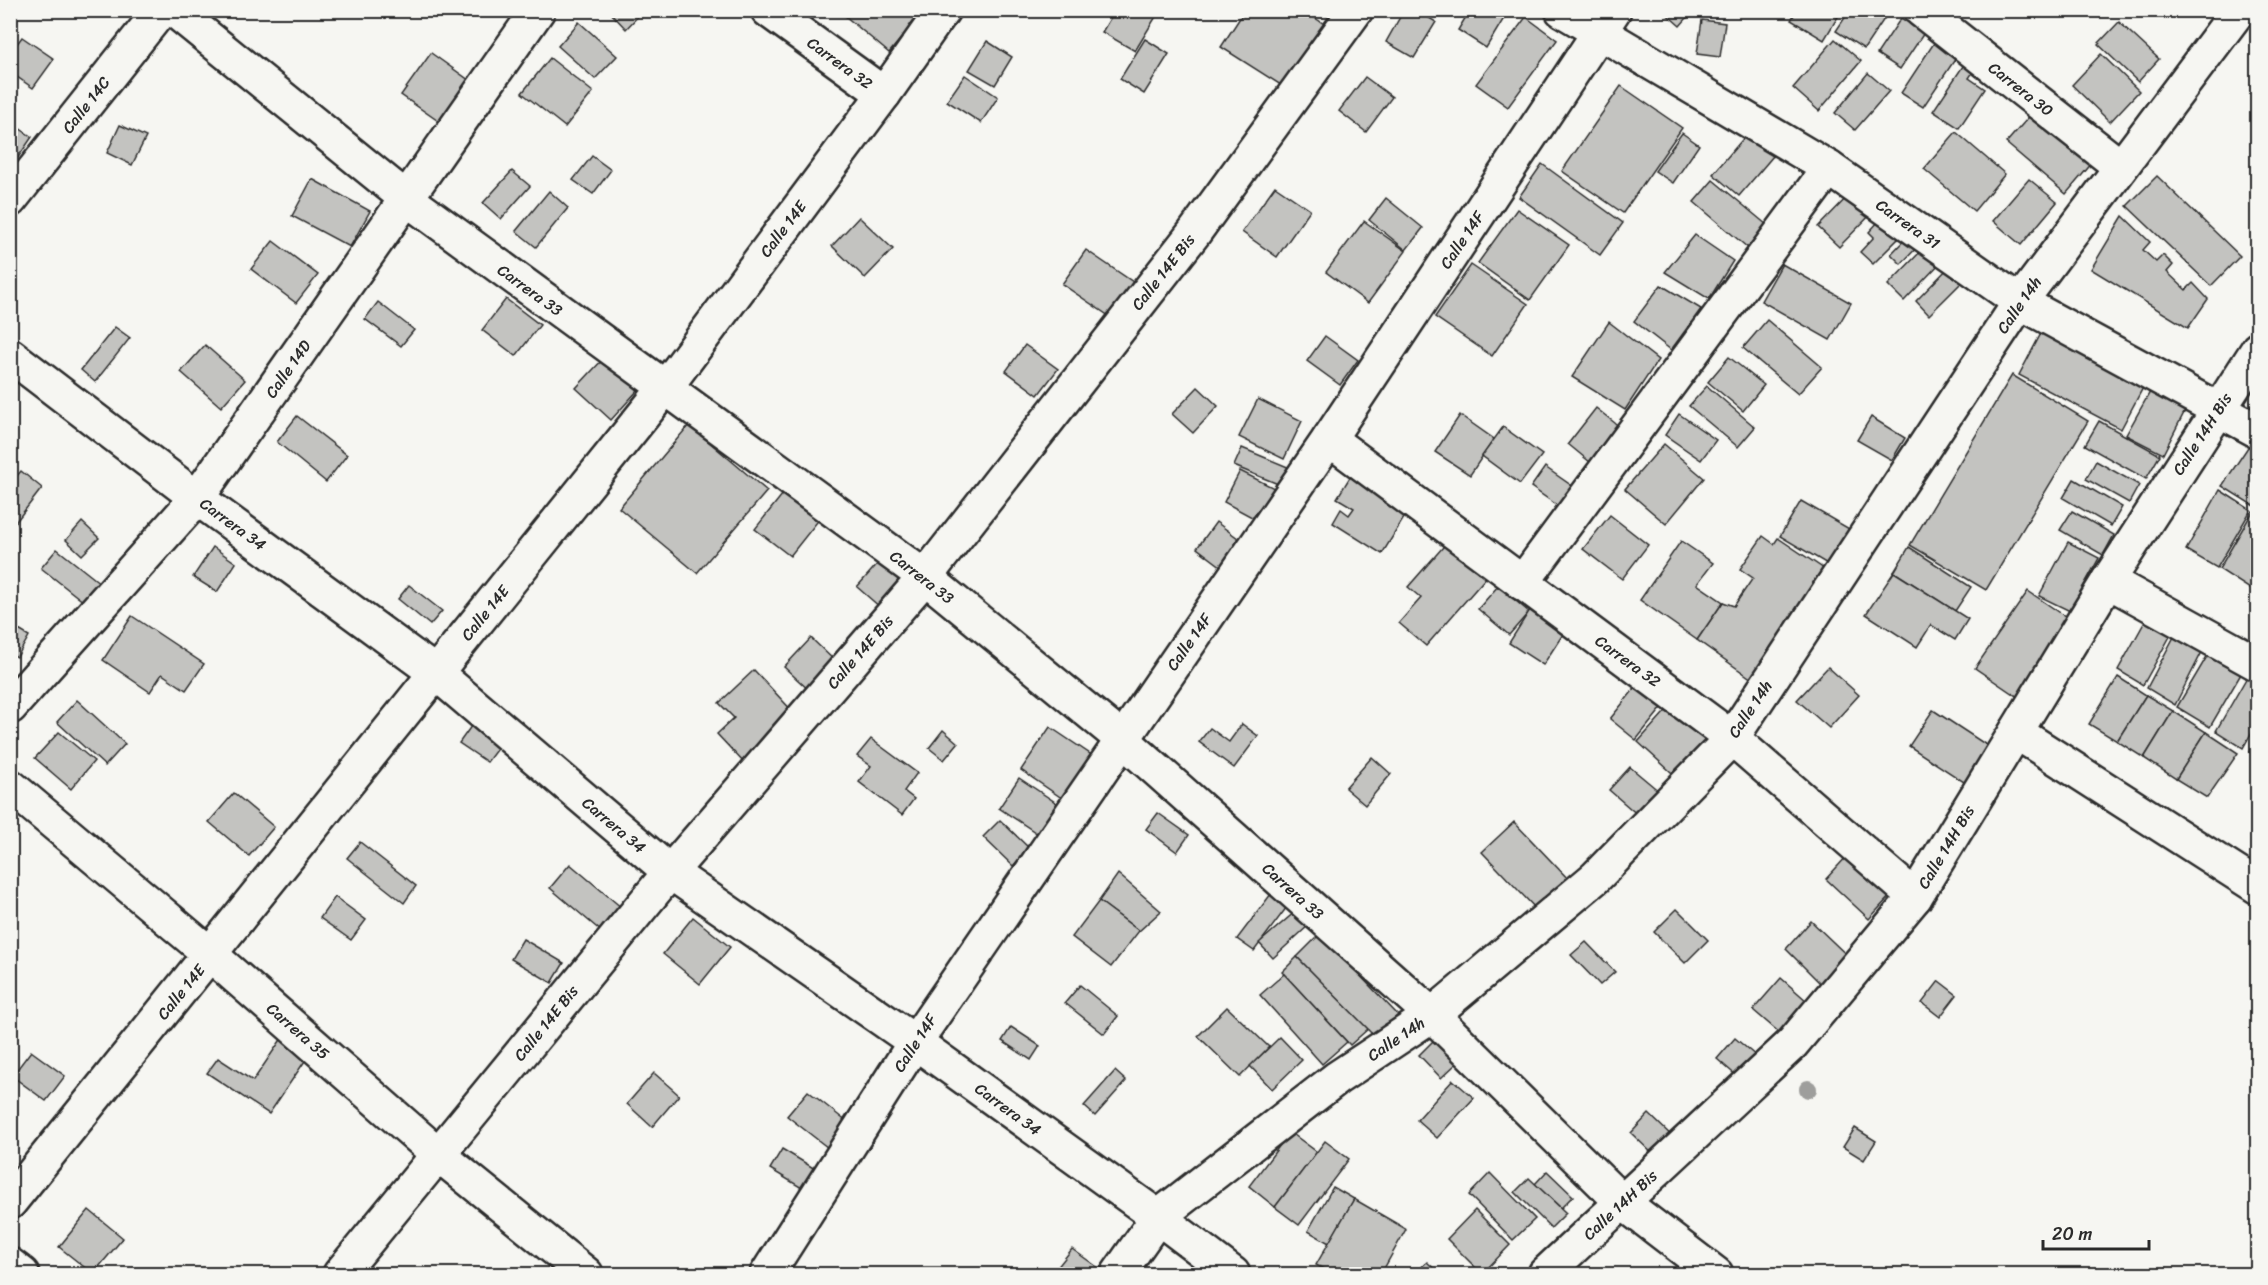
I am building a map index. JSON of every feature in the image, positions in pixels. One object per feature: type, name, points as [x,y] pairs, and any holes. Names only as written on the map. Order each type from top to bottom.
[{"type":"street","name":"Calle 14C","points":[[10,201],[161,10]]},
{"type":"street","name":"Carrera 33","points":[[174,10],[407,199],[925,577],[1122,739],[1432,1015],[1622,1202],[1716,1275]]},
{"type":"street","name":"Calle 14D","points":[[10,707],[198,498],[538,10]]},
{"type":"street","name":"Carrera 32","points":[[768,10],[884,94]]},
{"type":"street","name":"Calle 14E","points":[[10,1202],[665,388],[884,94],[942,10]]},
{"type":"street","name":"Calle 14E Bis","points":[[340,1275],[670,872],[925,577],[1194,233],[1356,10]]},
{"type":"street","name":"Carrera 31","points":[[1562,10],[1607,22],[1829,168],[2020,302],[2258,431]]},
{"type":"street","name":"Carrera 30","points":[[1921,10],[2121,167]]},
{"type":"street","name":"Calle 14h","points":[[1118,1275],[1158,1217],[1337,1078],[1432,1015],[1595,878],[1732,738],[2020,302],[2239,10]]},
{"type":"street","name":"Calle 14F","points":[[767,1275],[915,1042],[1329,440],[1607,22]]},
{"type":"street","points":[[1522,583],[1829,168]]},
{"type":"street","name":"Calle 14H Bis","points":[[1545,1275],[1792,1044],[1915,897],[2108,580],[2258,349]]},
{"type":"street","name":"Carrera 34","points":[[10,355],[198,498],[436,673],[670,872],[915,1042],[1158,1217],[1233,1275]]},
{"type":"street","name":"Carrera 32","points":[[1329,440],[1732,738],[1915,897]]},
{"type":"street","points":[[2108,580],[2258,663]]},
{"type":"street","points":[[2016,732],[2258,887]]},
{"type":"street","name":"Carrera 35","points":[[10,786],[211,955],[439,1155],[586,1275]]},
{"type":"street","points":[[10,1265],[22,1275]]},
{"type":"building","points":[[608,10],[644,10],[626,29]]},
{"type":"building","points":[[838,10],[904,10],[916,20],[889,53]]},
{"type":"building","points":[[1115,10],[1160,10],[1135,51],[1102,32]]},
{"type":"building","points":[[1245,10],[1303,10],[1324,24],[1284,87],[1221,47]]},
{"type":"building","points":[[1404,10],[1416,10],[1436,22],[1414,58],[1386,42]]},
{"type":"building","points":[[1470,10],[1509,10],[1486,48],[1458,30]]},
{"type":"building","points":[[1662,10],[1694,10],[1680,26]]},
{"type":"building","points":[[1797,10],[1842,10],[1824,40],[1791,20]]},
{"type":"building","points":[[1850,10],[1890,10],[1864,49],[1836,31]]},
{"type":"building","points":[[1526,17],[1557,40],[1508,107],[1476,84]]},
{"type":"building","points":[[1901,18],[1924,33],[1900,69],[1877,54]]},
{"type":"building","points":[[1702,20],[1725,23],[1720,57],[1697,54]]},
{"type":"building","points":[[579,22],[617,56],[595,79],[558,46]]},
{"type":"building","points":[[2119,22],[2159,59],[2138,82],[2098,44]]},
{"type":"building","points":[[22,37],[54,59],[33,88],[10,72],[10,53]]},
{"type":"building","points":[[1145,39],[1169,54],[1144,94],[1120,79]]},
{"type":"building","points":[[1835,39],[1861,61],[1819,111],[1793,88]]},
{"type":"building","points":[[987,41],[1012,57],[995,85],[969,70]]},
{"type":"building","points":[[1934,43],[1956,58],[1923,107],[1901,93]]},
{"type":"building","points":[[431,53],[473,83],[444,125],[401,95]]},
{"type":"building","points":[[1971,54],[1981,60],[1969,78],[1985,89],[1959,128],[1933,111]]},
{"type":"building","points":[[2101,54],[2139,91],[2110,122],[2072,85]]},
{"type":"building","points":[[550,58],[593,92],[565,127],[522,93]]},
{"type":"building","points":[[1868,73],[1889,91],[1855,130],[1835,113]]},
{"type":"building","points":[[965,75],[998,97],[981,123],[947,101]]},
{"type":"building","points":[[1365,77],[1392,97],[1366,132],[1339,111]]},
{"type":"building","points":[[1621,86],[1682,128],[1623,213],[1562,171]]},
{"type":"building","points":[[2034,111],[2093,162],[2066,194],[2006,143]]},
{"type":"building","points":[[10,122],[32,137],[10,169]]},
{"type":"building","points":[[120,125],[146,137],[132,165],[107,153]]},
{"type":"building","points":[[1753,127],[1779,149],[1739,196],[1713,174]]},
{"type":"building","points":[[1956,132],[2005,174],[1974,211],[1924,169]]},
{"type":"building","points":[[1682,133],[1699,145],[1673,183],[1655,171]]},
{"type":"building","points":[[592,156],[611,170],[593,194],[573,180]]},
{"type":"building","points":[[1542,164],[1623,223],[1600,255],[1519,197]]},
{"type":"building","points":[[512,171],[530,186],[501,219],[483,203]]},
{"type":"building","points":[[2157,176],[2240,256],[2211,286],[2127,206]]},
{"type":"building","points":[[312,179],[370,211],[350,247],[292,216]]},
{"type":"building","points":[[2029,179],[2057,202],[2021,245],[1993,221]]},
{"type":"building","points":[[1713,180],[1767,225],[1748,248],[1694,202]]},
{"type":"building","points":[[1275,186],[1310,210],[1277,257],[1242,232]]},
{"type":"building","points":[[549,191],[568,208],[536,247],[516,231]]},
{"type":"building","points":[[1853,191],[1874,211],[1839,247],[1818,227]]},
{"type":"building","points":[[1386,198],[1423,228],[1406,250],[1369,220]]},
{"type":"building","points":[[1517,209],[1569,245],[1530,300],[1478,263]]},
{"type":"building","points":[[2123,216],[2150,242],[2143,250],[2156,262],[2163,255],[2173,265],[2167,272],[2186,290],[2193,283],[2208,299],[2188,328],[2091,269]]},
{"type":"building","points":[[859,217],[893,249],[865,278],[832,246]]},
{"type":"building","points":[[1364,221],[1406,251],[1368,303],[1326,272]]},
{"type":"building","points":[[1879,221],[1907,230],[1873,264],[1860,252],[1874,237],[1869,232]]},
{"type":"building","points":[[1915,229],[1925,239],[1901,264],[1891,254]]},
{"type":"building","points":[[1695,235],[1733,261],[1709,299],[1665,272]]},
{"type":"building","points":[[273,241],[318,275],[296,303],[251,269]]},
{"type":"building","points":[[1924,248],[1940,263],[1904,301],[1888,285]]},
{"type":"building","points":[[1086,250],[1133,282],[1109,316],[1062,284]]},
{"type":"building","points":[[1782,264],[1851,303],[1830,340],[1761,301]]},
{"type":"building","points":[[1471,265],[1528,304],[1492,356],[1435,317]]},
{"type":"building","points":[[1949,267],[1963,281],[1929,315],[1916,301]]},
{"type":"building","points":[[1661,285],[1701,309],[1671,350],[1634,321]]},
{"type":"building","points":[[506,299],[540,325],[516,356],[482,330]]},
{"type":"building","points":[[378,302],[414,330],[401,346],[365,319]]},
{"type":"building","points":[[1767,320],[1822,367],[1798,394],[1743,348]]},
{"type":"building","points":[[1609,322],[1658,360],[1625,410],[1572,377]]},
{"type":"building","points":[[2045,326],[2147,380],[2121,429],[2019,375]]},
{"type":"building","points":[[115,327],[130,338],[95,382],[81,370]]},
{"type":"building","points":[[1325,336],[1358,360],[1340,385],[1307,361]]},
{"type":"building","points":[[205,345],[245,380],[221,407],[181,372]]},
{"type":"building","points":[[1025,345],[1058,369],[1038,395],[1006,371]]},
{"type":"building","points":[[1729,357],[1764,385],[1743,411],[1708,382]]},
{"type":"building","points":[[604,358],[638,390],[611,420],[576,388]]},
{"type":"building","points":[[2012,375],[2088,421],[1986,590],[1910,545]]},
{"type":"building","points":[[2155,383],[2190,401],[2163,454],[2126,435]]},
{"type":"building","points":[[1707,386],[1755,427],[1738,447],[1689,406]]},
{"type":"building","points":[[1198,387],[1218,406],[1193,433],[1172,414]]},
{"type":"building","points":[[1258,399],[1302,421],[1284,459],[1239,437]]},
{"type":"building","points":[[1596,408],[1625,431],[1596,467],[1568,444]]},
{"type":"building","points":[[1679,414],[1716,440],[1701,460],[1665,435]]},
{"type":"building","points":[[1460,415],[1494,439],[1470,475],[1435,452]]},
{"type":"building","points":[[297,416],[347,455],[326,482],[277,442]]},
{"type":"building","points":[[1871,417],[1905,438],[1892,460],[1857,440]]},
{"type":"building","points":[[2099,421],[2160,455],[2146,479],[2085,445]]},
{"type":"building","points":[[689,425],[767,491],[697,573],[619,508]]},
{"type":"building","points":[[1503,427],[1542,455],[1520,484],[1482,456]]},
{"type":"building","points":[[2256,435],[2258,436],[2258,500],[2254,506],[2222,486]]},
{"type":"building","points":[[1664,444],[1704,478],[1666,524],[1625,489]]},
{"type":"building","points":[[1242,448],[1290,468],[1283,486],[1234,466]]},
{"type":"building","points":[[2096,461],[2139,485],[2129,503],[2086,479]]},
{"type":"building","points":[[1545,467],[1575,488],[1561,508],[1531,487]]},
{"type":"building","points":[[21,471],[42,488],[11,528],[10,484]]},
{"type":"building","points":[[1240,471],[1278,490],[1261,522],[1224,502]]},
{"type":"building","points":[[1350,477],[1407,513],[1382,554],[1333,523],[1341,509],[1349,515],[1354,508],[1337,498]]},
{"type":"building","points":[[2074,479],[2122,507],[2111,526],[2063,498]]},
{"type":"building","points":[[786,490],[821,517],[790,556],[755,529]]},
{"type":"building","points":[[2220,490],[2251,510],[2217,568],[2186,550]]},
{"type":"building","points":[[1801,501],[1851,530],[1829,565],[1780,536]]},
{"type":"building","points":[[2072,511],[2114,535],[2103,555],[2060,530]]},
{"type":"building","points":[[2253,511],[2258,514],[2258,576],[2250,589],[2219,569]]},
{"type":"building","points":[[1610,515],[1648,545],[1622,579],[1583,549]]},
{"type":"building","points":[[82,522],[99,538],[82,555],[66,540]]},
{"type":"building","points":[[1216,522],[1246,544],[1226,570],[1197,548]]},
{"type":"building","points":[[1763,536],[1774,544],[1778,538],[1827,571],[1752,679],[1697,640],[1723,602],[1734,606],[1753,578],[1740,569]]},
{"type":"building","points":[[1450,539],[1489,574],[1426,646],[1399,623],[1421,598],[1408,587]]},
{"type":"building","points":[[1681,541],[1713,563],[1697,584],[1723,602],[1697,640],[1640,600]]},
{"type":"building","points":[[2068,542],[2099,558],[2070,611],[2039,596]]},
{"type":"building","points":[[213,547],[236,563],[217,592],[193,577]]},
{"type":"building","points":[[1909,547],[1971,587],[1955,611],[1894,572]]},
{"type":"building","points":[[57,549],[100,583],[84,602],[41,568]]},
{"type":"building","points":[[888,552],[919,579],[889,615],[857,587]]},
{"type":"building","points":[[1894,572],[1968,619],[1955,640],[1931,625],[1917,647],[1866,614]]},
{"type":"building","points":[[409,585],[442,611],[430,625],[398,599]]},
{"type":"building","points":[[1498,586],[1529,612],[1509,635],[1478,609]]},
{"type":"building","points":[[2028,591],[2075,623],[2022,700],[1975,668]]},
{"type":"building","points":[[1535,602],[1569,625],[1543,665],[1509,643]]},
{"type":"building","points":[[132,616],[204,664],[186,690],[162,674],[150,692],[103,660]]},
{"type":"building","points":[[2148,616],[2173,631],[2143,685],[2118,670]]},
{"type":"building","points":[[17,629],[29,636],[17,657],[10,653],[10,639]]},
{"type":"building","points":[[2176,633],[2203,650],[2175,705],[2147,688]]},
{"type":"building","points":[[811,638],[838,664],[811,692],[784,667]]},
{"type":"building","points":[[2209,653],[2241,674],[2210,727],[2177,707]]},
{"type":"building","points":[[1828,667],[1859,695],[1829,728],[1797,700]]},
{"type":"building","points":[[754,670],[796,715],[745,764],[717,734],[734,718],[719,703]]},
{"type":"building","points":[[2118,677],[2146,695],[2117,741],[2089,724]]},
{"type":"building","points":[[2247,677],[2258,684],[2258,721],[2243,748],[2216,731]]},
{"type":"building","points":[[1640,682],[1666,703],[1636,740],[1610,719]]},
{"type":"building","points":[[2146,695],[2173,711],[2144,758],[2117,741]]},
{"type":"building","points":[[77,700],[125,744],[105,766],[57,722]]},
{"type":"building","points":[[1673,703],[1717,742],[1682,782],[1638,742]]},
{"type":"building","points":[[1933,710],[1994,750],[1970,786],[1909,746]]},
{"type":"building","points":[[2173,711],[2206,732],[2176,779],[2144,758]]},
{"type":"building","points":[[474,722],[502,742],[487,762],[459,743]]},
{"type":"building","points":[[1242,724],[1258,736],[1234,768],[1199,742],[1210,728],[1229,742]]},
{"type":"building","points":[[1050,727],[1099,760],[1069,803],[1021,770]]},
{"type":"building","points":[[943,730],[958,743],[944,760],[929,748]]},
{"type":"building","points":[[59,732],[94,761],[71,789],[35,758]]},
{"type":"building","points":[[2206,732],[2238,753],[2207,798],[2176,779]]},
{"type":"building","points":[[871,739],[917,773],[904,791],[914,799],[902,815],[859,782],[871,766],[857,756]]},
{"type":"building","points":[[2258,739],[2258,756],[2250,752]]},
{"type":"building","points":[[1372,757],[1391,774],[1365,805],[1345,788]]},
{"type":"building","points":[[1630,767],[1660,792],[1639,816],[1609,790]]},
{"type":"building","points":[[1019,778],[1061,806],[1041,836],[999,808]]},
{"type":"building","points":[[234,793],[274,827],[249,856],[209,822]]},
{"type":"building","points":[[1158,813],[1189,835],[1177,852],[1146,829]]},
{"type":"building","points":[[1000,820],[1029,848],[1013,866],[983,837]]},
{"type":"building","points":[[1514,822],[1570,881],[1538,911],[1482,852]]},
{"type":"building","points":[[360,842],[416,886],[404,903],[347,858]]},
{"type":"building","points":[[1848,855],[1891,895],[1869,919],[1826,879]]},
{"type":"building","points":[[570,864],[622,908],[602,932],[550,888]]},
{"type":"building","points":[[1118,874],[1161,911],[1139,931],[1099,901]]},
{"type":"building","points":[[1271,894],[1287,907],[1254,951],[1237,939]]},
{"type":"building","points":[[335,897],[366,920],[351,940],[320,918]]},
{"type":"building","points":[[1099,901],[1139,931],[1111,967],[1072,937]]},
{"type":"building","points":[[1677,909],[1708,940],[1685,963],[1654,932]]},
{"type":"building","points":[[1296,911],[1309,925],[1273,958],[1259,943]]},
{"type":"building","points":[[693,917],[730,947],[700,984],[663,954]]},
{"type":"building","points":[[1811,921],[1857,965],[1829,992],[1786,949]]},
{"type":"building","points":[[1320,934],[1398,1015],[1375,1037],[1297,957]]},
{"type":"building","points":[[523,939],[564,963],[552,983],[511,959]]},
{"type":"building","points":[[1586,942],[1615,972],[1600,985],[1571,955]]},
{"type":"building","points":[[1297,957],[1368,1029],[1350,1045],[1282,972]]},
{"type":"building","points":[[1284,974],[1347,1042],[1322,1064],[1260,995]]},
{"type":"building","points":[[1781,978],[1816,1009],[1788,1040],[1753,1010]]},
{"type":"building","points":[[1939,981],[1957,995],[1940,1017],[1922,1003]]},
{"type":"building","points":[[1080,985],[1118,1016],[1104,1034],[1065,1003]]},
{"type":"building","points":[[1227,1007],[1269,1047],[1240,1077],[1198,1036]]},
{"type":"building","points":[[1011,1027],[1040,1046],[1031,1060],[1002,1041]]},
{"type":"building","points":[[1280,1037],[1302,1060],[1272,1089],[1250,1066]]},
{"type":"building","points":[[282,1038],[309,1055],[269,1114],[207,1073],[218,1058],[253,1081]]},
{"type":"building","points":[[1735,1038],[1764,1063],[1746,1084],[1717,1059]]},
{"type":"building","points":[[1434,1040],[1457,1063],[1441,1078],[1419,1055]]},
{"type":"building","points":[[31,1051],[65,1076],[46,1101],[12,1076]]},
{"type":"building","points":[[1115,1071],[1126,1081],[1095,1116],[1084,1106]]},
{"type":"building","points":[[654,1073],[679,1095],[652,1127],[627,1104]]},
{"type":"building","points":[[1453,1080],[1474,1098],[1437,1138],[1417,1120]]},
{"type":"building","points":[[808,1091],[852,1126],[832,1151],[787,1116]]},
{"type":"building","points":[[1649,1114],[1675,1139],[1657,1158],[1631,1133]]},
{"type":"building","points":[[1855,1128],[1876,1141],[1864,1160],[1843,1147]]},
{"type":"building","points":[[1290,1132],[1317,1152],[1275,1207],[1249,1186]]},
{"type":"building","points":[[1325,1141],[1349,1159],[1299,1225],[1275,1207]]},
{"type":"building","points":[[782,1149],[825,1175],[812,1194],[770,1169]]},
{"type":"building","points":[[1547,1171],[1573,1196],[1561,1208],[1535,1184]]},
{"type":"building","points":[[1490,1173],[1535,1219],[1513,1240],[1469,1195]]},
{"type":"building","points":[[1529,1178],[1566,1213],[1551,1228],[1515,1192]]},
{"type":"building","points":[[1333,1187],[1354,1199],[1329,1243],[1308,1231]]},
{"type":"building","points":[[1354,1199],[1406,1229],[1381,1274],[1333,1274],[1316,1265]]},
{"type":"building","points":[[89,1210],[123,1238],[93,1274],[59,1247]]},
{"type":"building","points":[[1475,1210],[1510,1245],[1482,1274],[1447,1239]]},
{"type":"building","points":[[1072,1249],[1107,1274],[1063,1274],[1056,1269]]},
{"type":"building","points":[[1427,1262],[1440,1274],[1414,1274]]},
{"type":"building","points":[[554,1265],[567,1274],[546,1274]]}]
